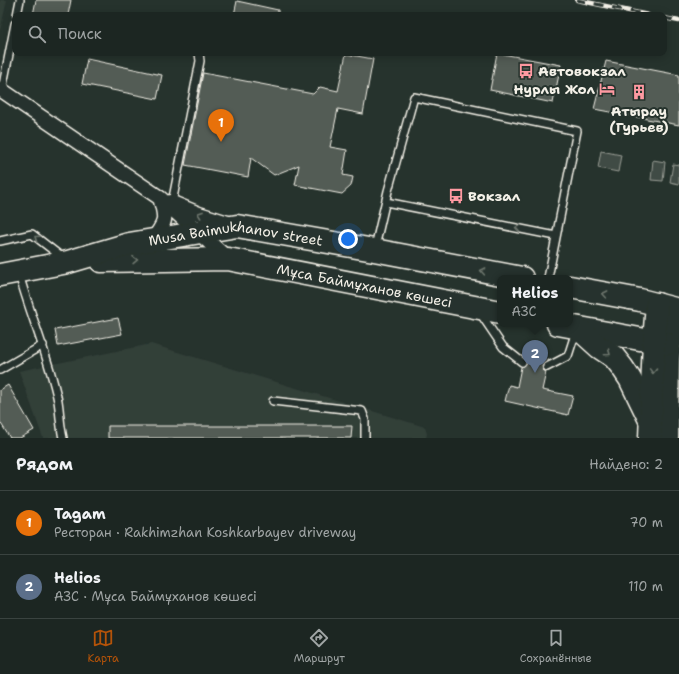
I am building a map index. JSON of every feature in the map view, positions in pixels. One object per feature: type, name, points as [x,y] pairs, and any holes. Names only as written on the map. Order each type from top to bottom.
[{"type":"main road","name":"Musa Baimukhanov street","points":[[9,274],[68,262],[129,244],[237,226],[506,275]]},
{"type":"main road","name":"Musa Baimukhanov street","points":[[68,262],[228,260]]},
{"type":"main road","name":"Мұса Баймұханов көшесі","points":[[228,260],[497,311]]},
{"type":"main road","points":[[573,288],[666,306],[662,343],[659,429]]},
{"type":"main road","points":[[569,327],[614,357],[622,367],[659,429]]},
{"type":"main road","points":[[573,327],[662,343]]},
{"type":"main road","points":[[659,429],[679,396]]},
{"type":"street","points":[[1,89],[166,200],[199,214],[237,226]]},
{"type":"street","points":[[166,200],[198,233],[228,260]]},
{"type":"street","points":[[152,241],[164,225],[166,200]]},
{"type":"lane","points":[[18,12],[20,0]]},
{"type":"lane","points":[[1,89],[12,38]]},
{"type":"lane","points":[[166,200],[200,61],[199,56]]},
{"type":"lane","points":[[374,250],[401,141],[414,97],[577,131],[549,275]]},
{"type":"lane","points":[[386,202],[556,236]]},
{"type":"lane","points":[[0,241],[32,234],[68,262]]},
{"type":"lane","points":[[9,274],[43,345],[58,402],[63,438]]},
{"type":"lane","points":[[477,308],[503,348],[522,362]]},
{"type":"lane","points":[[547,367],[568,356],[568,327]]},
{"type":"lane","points":[[0,370],[43,345]]},
{"type":"lane","points":[[273,401],[362,411],[365,419],[365,438]]},
{"type":"shaded area","points":[[0,0],[7,0],[0,31]]},
{"type":"shaded area","points":[[601,151],[621,155],[618,172],[598,168]]},
{"type":"shaded area","points":[[653,160],[665,162],[663,181],[651,180]]},
{"type":"shaded area","points":[[673,164],[679,165],[679,184],[670,182]]},
{"type":"shaded area","points":[[151,344],[425,427],[427,434],[426,438],[43,438],[19,371]]},
{"type":"building","points":[[36,0],[71,0],[69,12],[34,12]]},
{"type":"building","points":[[237,1],[278,10],[278,12],[235,12]]},
{"type":"building","points":[[346,56],[357,56],[373,59],[363,114],[338,109],[330,147],[347,150],[343,175],[353,177],[351,186],[342,194],[295,185],[299,165],[274,175],[251,158],[248,177],[185,165],[203,73],[313,94],[320,87],[338,91]]},
{"type":"building","points":[[496,56],[513,56],[561,65],[553,103],[490,90]]},
{"type":"building","points":[[87,59],[162,75],[157,99],[82,84]]},
{"type":"building","name":"Атырау (Гурьев)","points":[[606,61],[679,75],[679,125],[594,109]]},
{"type":"building","points":[[118,318],[122,334],[58,346],[55,330]]},
{"type":"building","points":[[524,354],[549,360],[542,366],[543,370],[546,372],[542,390],[573,396],[568,415],[505,401],[509,385],[517,387],[521,367],[527,363],[523,357]]},
{"type":"building","points":[[8,385],[34,430],[20,438],[10,438],[0,422],[0,390]]},
{"type":"building","points":[[108,426],[352,426],[351,438],[108,438]]},
{"type":"railway","points":[[577,0],[634,12]]},
{"type":"railway","points":[[667,19],[679,21]]},
{"type":"place","name":"Автовокзал","points":[[526,71]]},
{"type":"place","name":"Нурлы Жол","points":[[607,89]]},
{"type":"place","name":"Атырау (Гурьев)","points":[[639,92]]},
{"type":"place","name":"Tagam","points":[[221,142]]},
{"type":"place","name":"Вокзал","points":[[456,196]]},
{"type":"place","name":"Helios","points":[[535,373]]}]
